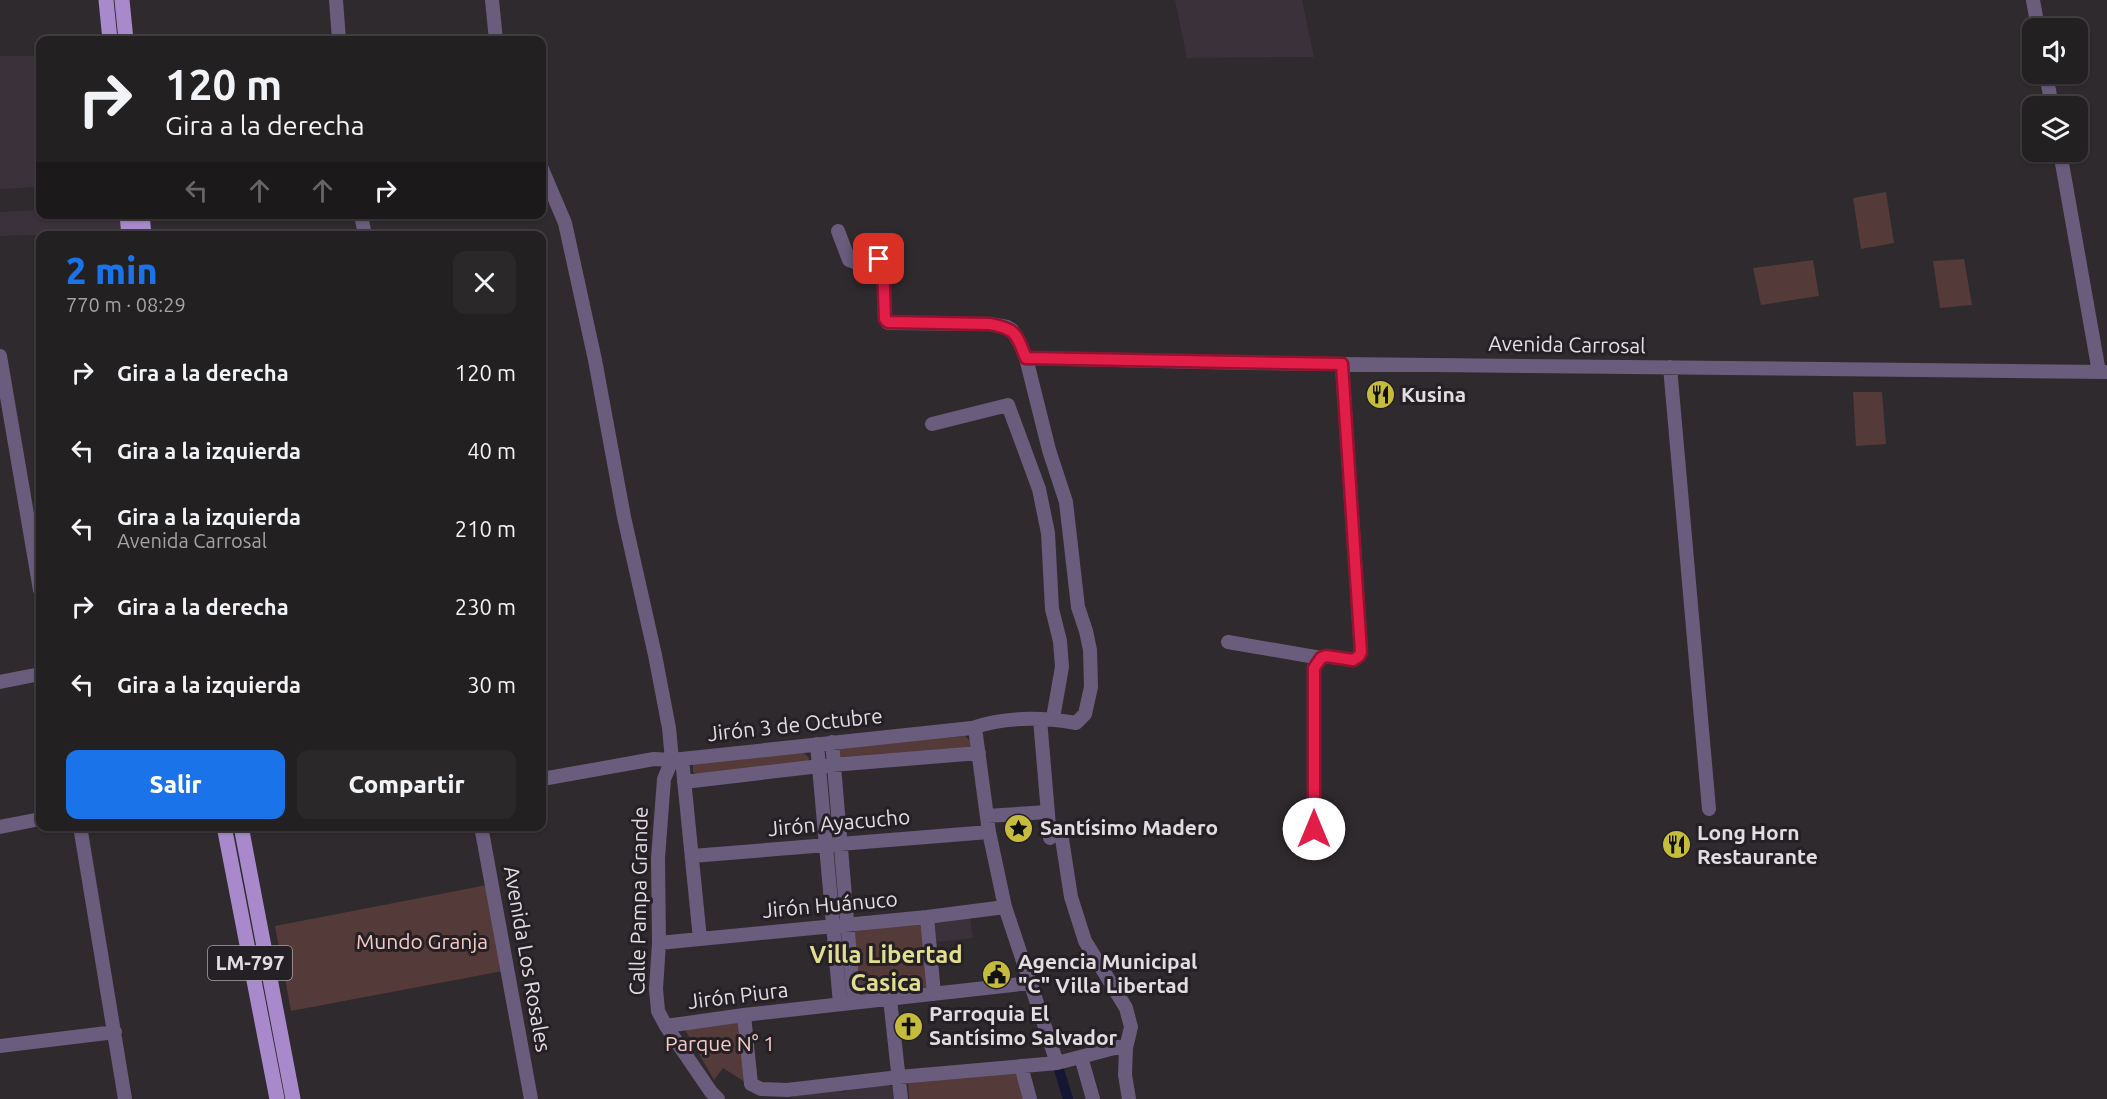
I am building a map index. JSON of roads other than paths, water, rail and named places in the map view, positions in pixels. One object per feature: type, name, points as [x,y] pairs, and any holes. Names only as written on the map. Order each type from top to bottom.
[{"type":"main road","points":[[106,0],[110,36]]},
{"type":"main road","points":[[122,0],[126,36]]},
{"type":"main road","name":"LM-797","points":[[225,831],[277,1099]]},
{"type":"main road","name":"LM-797","points":[[242,831],[293,1099]]},
{"type":"street","points":[[336,0],[339,36]]},
{"type":"street","points":[[492,0],[496,36]]},
{"type":"street","points":[[2033,0],[2036,18]]},
{"type":"street","points":[[2062,162],[2103,372]]},
{"type":"street","points":[[546,178],[565,223],[570,244],[595,360],[624,517],[669,728],[684,782],[700,939]]},
{"type":"street","points":[[838,231],[849,260],[855,262],[879,259],[883,263],[885,319],[888,322],[990,324],[1007,327],[1017,337],[1026,358]]},
{"type":"street","points":[[0,356],[36,567]]},
{"type":"street","name":"Avenida Carrosal","points":[[1026,358],[1342,364],[2103,372]]},
{"type":"street","name":"Jirón 3 de Octubre","points":[[546,778],[654,759],[677,759],[972,728],[990,722],[1046,719],[1076,723],[1086,714],[1091,687],[1090,650],[1078,607],[1066,502],[1049,450],[1026,358]]},
{"type":"street","points":[[1228,642],[1321,658],[1326,656],[1353,660],[1361,652],[1342,364]]},
{"type":"street","points":[[1670,367],[1709,809]]},
{"type":"street","points":[[932,424],[1008,405],[1039,489],[1048,533],[1052,609],[1060,640],[1062,667],[1046,719],[1047,812],[1085,941],[1126,1008],[1131,1027],[1126,1045],[1125,1075],[1129,1099]]},
{"type":"street","points":[[1314,829],[1314,668],[1321,658]]},
{"type":"street","points":[[0,682],[36,675]]},
{"type":"street","points":[[976,735],[989,832],[1005,907],[1057,1063]]},
{"type":"street","points":[[832,742],[827,766],[826,845],[833,926],[847,1004]]},
{"type":"street","points":[[818,744],[827,766],[841,844],[848,925],[847,1004]]},
{"type":"street","name":"Jirón 3 de Octubre","points":[[684,782],[827,766],[979,753]]},
{"type":"street","name":"Calle Pampa Grande","points":[[677,759],[664,779],[658,847],[659,943],[656,989],[658,1011],[666,1026],[718,1099]]},
{"type":"street","points":[[987,816],[1047,812]]},
{"type":"street","points":[[0,827],[36,820]]},
{"type":"street","points":[[81,831],[126,1099]]},
{"type":"street","name":"Avenida Los Rosales","points":[[482,831],[531,1099]]},
{"type":"street","name":"Jirón Ayacucho","points":[[692,856],[989,832]]},
{"type":"street","name":"Jirón Huánuco","points":[[659,943],[927,917],[1005,907]]},
{"type":"street","points":[[927,917],[934,994]]},
{"type":"street","name":"Jirón Piura","points":[[666,1026],[1030,983]]},
{"type":"street","points":[[890,999],[901,1099]]},
{"type":"street","points":[[744,1015],[751,1084],[761,1089],[788,1094],[899,1077],[1057,1063],[1126,1045]]},
{"type":"street","points":[[0,1046],[115,1032]]},
{"type":"street","points":[[1081,1057],[1094,1099]]},
{"type":"street","points":[[1021,1066],[1030,1099]]},
{"type":"waterway","points":[[1057,1063],[1068,1099]]},
{"type":"place","name":"Kusina","points":[[1380,395]]},
{"type":"place","name":"Santísimo Madero","points":[[1019,828]]},
{"type":"place","name":"Long Horn Restaurante","points":[[1676,845]]},
{"type":"place","name":"Agencia Municipal \"C\" Villa Libertad","points":[[997,974]]},
{"type":"place","name":"Parroquia El Santísimo Salvador","points":[[908,1026]]},
{"type":"district","name":"Villa Libertad Casica","points":[[886,969]]},
{"type":"park label","name":"Mundo Granja","points":[[422,942]]},
{"type":"park label","name":"Parque N° 1","points":[[720,1044]]}]
